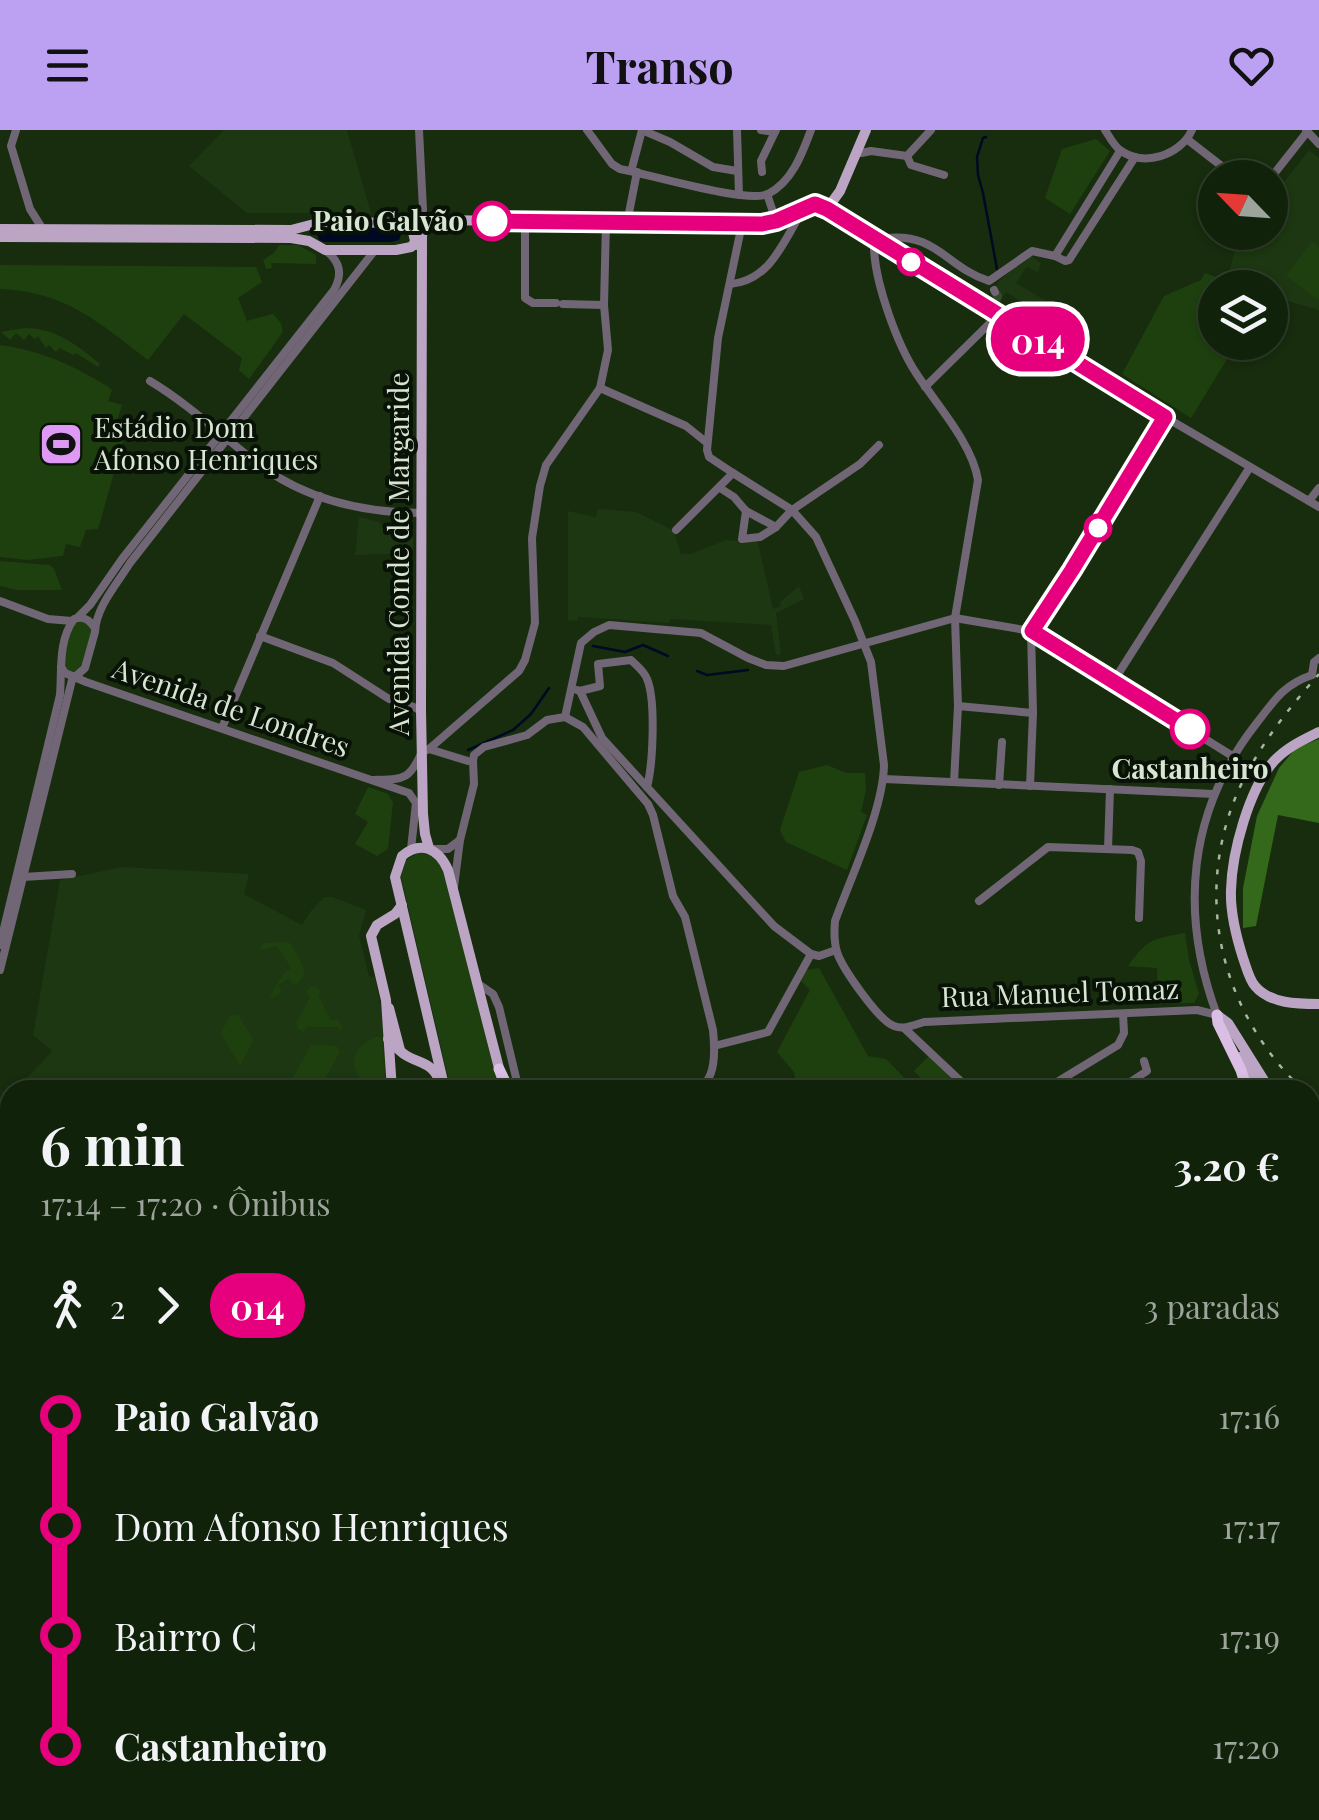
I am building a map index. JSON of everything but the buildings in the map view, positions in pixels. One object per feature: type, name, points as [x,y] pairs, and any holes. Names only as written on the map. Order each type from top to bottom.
[{"type":"highway","points":[[1217,1015],[1244,1080]]},
{"type":"highway","points":[[499,1069],[503,1080]]},
{"type":"main road","points":[[0,237],[291,238],[310,241],[326,250],[375,250],[404,249],[419,240],[426,226],[438,220],[742,224],[776,221],[815,204],[827,209],[840,191],[866,130]]},
{"type":"main road","points":[[0,229],[291,230],[322,222],[408,223]]},
{"type":"main road","name":"Avenida Conde de Margaride","points":[[408,223],[419,240],[422,258],[421,711],[426,751],[424,834],[429,848]]},
{"type":"main road","points":[[310,241],[313,225]]},
{"type":"main road","points":[[1319,732],[1291,746],[1264,776],[1250,803],[1237,846],[1231,890],[1236,936],[1253,985],[1277,1000],[1319,1004]]},
{"type":"main road","points":[[442,1080],[395,871],[402,856],[411,849],[429,848],[443,858],[499,1069]]},
{"type":"main road","points":[[400,1050],[371,936],[377,924],[402,905]]},
{"type":"main road","points":[[386,1000],[391,1080]]},
{"type":"main road","points":[[1217,1015],[1239,1055],[1260,1080]]},
{"type":"main road","points":[[1217,1015],[1228,1023],[1263,1080]]},
{"type":"main road","points":[[388,1039],[404,1055],[436,1071],[440,1080]]},
{"type":"main road","points":[[394,1080],[402,1064],[416,1059]]},
{"type":"street","points":[[16,130],[11,146],[30,208],[42,228]]},
{"type":"street","points":[[408,223],[419,218],[423,210],[419,130]]},
{"type":"street","points":[[587,130],[612,164],[620,168],[758,197],[782,184],[794,170],[811,130]]},
{"type":"street","points":[[627,223],[642,130],[713,167],[749,174]]},
{"type":"street","points":[[738,130],[749,174]]},
{"type":"street","points":[[739,195],[775,131],[762,130]]},
{"type":"street","points":[[908,156],[932,130]]},
{"type":"street","points":[[1105,130],[1120,151],[1154,158],[1188,140],[1192,130]]},
{"type":"street","points":[[1284,160],[1306,131],[1319,144]]},
{"type":"street","points":[[1188,140],[1214,160]]},
{"type":"street","points":[[861,154],[871,151],[908,156]]},
{"type":"street","points":[[1055,256],[1120,151]]},
{"type":"street","points":[[908,156],[911,165],[944,176]]},
{"type":"street","points":[[954,782],[958,706],[955,618],[978,480],[957,433],[903,352],[874,248],[887,238],[908,236],[926,242],[960,267],[988,281],[1032,251],[1070,260],[1135,157]]},
{"type":"street","points":[[767,194],[776,221]]},
{"type":"street","points":[[21,228],[30,218],[30,208]]},
{"type":"street","points":[[827,209],[1319,507]]},
{"type":"street","points":[[730,284],[758,276],[778,254],[798,218],[796,213]]},
{"type":"street","points":[[525,221],[525,298],[533,303],[604,305]]},
{"type":"street","points":[[426,751],[519,671],[525,660],[535,623],[532,538],[540,486],[546,465],[600,388],[608,350],[604,305],[606,222]]},
{"type":"street","points":[[742,224],[718,338],[706,443],[710,457],[792,510],[816,537],[864,643],[871,662],[884,779],[834,921],[836,950],[856,986],[890,1025],[904,1028],[959,1080]]},
{"type":"street","points":[[0,970],[66,696],[74,676],[85,668],[100,611],[130,563],[334,290],[340,266],[326,250]]},
{"type":"street","points":[[0,945],[60,696],[60,667],[67,636],[75,619],[90,606],[122,558],[375,250]]},
{"type":"street","points":[[925,386],[992,320]]},
{"type":"street","points":[[150,381],[264,468],[292,484],[364,510],[422,513]]},
{"type":"street","points":[[600,388],[686,426],[706,443]]},
{"type":"street","points":[[1030,786],[1032,631],[1165,417]]},
{"type":"street","points":[[746,512],[742,538],[760,538],[792,510],[842,479],[879,444]]},
{"type":"street","points":[[1113,682],[1250,466]]},
{"type":"street","points":[[676,530],[733,474]]},
{"type":"street","points":[[720,488],[746,512],[776,527]]},
{"type":"street","points":[[1309,502],[1319,488]]},
{"type":"street","points":[[222,728],[320,496]]},
{"type":"street","points":[[0,601],[48,620],[67,636]]},
{"type":"street","points":[[565,717],[576,689],[581,643],[609,625],[700,634],[766,664],[784,666],[955,618],[1032,631],[1234,757]]},
{"type":"street","points":[[48,620],[87,619],[94,627]]},
{"type":"street","points":[[260,636],[333,663],[389,698],[421,711]]},
{"type":"street","points":[[1217,1015],[1205,978],[1194,916],[1204,823],[1214,794],[1252,728],[1285,687],[1314,679],[1314,662],[1319,658]]},
{"type":"street","points":[[576,689],[600,686],[598,664],[631,660],[647,677],[653,726],[647,787]]},
{"type":"street","name":"Avenida de Londres","points":[[60,667],[86,682],[410,793],[416,803],[411,849]]},
{"type":"street","points":[[66,696],[76,681],[86,682]]},
{"type":"street","points":[[576,689],[602,738],[774,926],[811,954],[819,956],[836,950]]},
{"type":"street","points":[[958,706],[1032,713]]},
{"type":"street","points":[[454,892],[460,840],[474,784],[474,754],[484,747],[527,735],[547,720],[565,717],[583,727],[654,815],[674,896],[685,916],[713,1030],[708,1080]]},
{"type":"street","points":[[1000,785],[1002,742]]},
{"type":"street","points":[[426,751],[468,761]]},
{"type":"street","name":"Avenida de Londres","points":[[373,780],[404,779],[426,751]]},
{"type":"street","points":[[884,779],[1214,794]]},
{"type":"street","points":[[1108,849],[1110,790]]},
{"type":"street","points":[[429,848],[448,849],[460,840]]},
{"type":"street","points":[[979,901],[1044,848],[1132,850],[1140,856],[1140,918]]},
{"type":"street","points":[[22,877],[72,874]]},
{"type":"street","points":[[714,1046],[768,1032],[811,954]]},
{"type":"street","points":[[477,983],[496,999],[516,1080]]},
{"type":"street","name":"Rua Manuel Tomaz","points":[[904,1028],[924,1022],[1197,1010],[1217,1015]]},
{"type":"street","points":[[1060,1080],[1118,1045],[1124,1033],[1123,1014]]},
{"type":"street","points":[[1132,1080],[1147,1070],[1144,1061]]},
{"type":"shaded area","points":[[224,130],[347,130],[371,213],[247,213],[189,166]]},
{"type":"shaded area","points":[[1096,139],[1110,151],[1070,214],[1045,198],[1062,149]]},
{"type":"shaded area","points":[[1309,150],[1319,158],[1319,310],[1288,301],[1288,270],[1230,270],[1236,250],[1288,250],[1288,177]]},
{"type":"shaded area","points":[[1312,242],[1319,247],[1319,300],[1288,277]]},
{"type":"shaded area","points":[[279,245],[298,245],[316,255],[316,264],[271,263],[272,268],[266,269],[263,260]]},
{"type":"shaded area","points":[[1029,255],[1041,263],[1038,272],[1027,267],[1016,283],[1045,300],[1038,312],[1006,292],[998,304],[989,298],[998,282]]},
{"type":"shaded area","points":[[0,265],[256,267],[262,282],[238,298],[247,321],[273,314],[283,332],[249,379],[239,370],[242,358],[184,314],[148,360],[80,311],[44,296],[0,289]]},
{"type":"shaded area","points":[[1198,281],[1198,360],[1226,360],[1191,418],[1122,374],[1164,296]]},
{"type":"shaded area","points":[[25,328],[56,334],[100,364],[98,367],[60,348],[56,352],[49,345],[46,348],[38,336],[35,339],[29,334],[24,340],[16,333],[10,340],[1,332]]},
{"type":"shaded area","name":"Estádio Dom Afonso Henriques","points":[[0,345],[42,355],[81,371],[112,390],[108,401],[122,405],[116,424],[126,431],[98,529],[86,530],[80,547],[66,544],[63,556],[27,560],[0,557]]},
{"type":"shaded area","points":[[598,509],[636,512],[665,526],[674,531],[681,554],[726,540],[758,542],[773,609],[781,606],[780,602],[799,586],[804,599],[776,613],[781,654],[776,655],[771,625],[670,619],[669,623],[578,617],[577,621],[568,620],[568,511],[596,517]]},
{"type":"shaded area","points":[[359,517],[381,525],[413,524],[413,553],[355,555]]},
{"type":"shaded area","points":[[0,561],[50,565],[62,590],[0,586]]},
{"type":"shaded area","points":[[83,620],[93,628],[83,669],[70,674],[62,666],[71,625]]},
{"type":"shaded area","points":[[827,765],[846,773],[865,773],[861,812],[867,815],[847,870],[786,842],[780,830],[799,772]]},
{"type":"shaded area","points":[[368,787],[388,794],[393,802],[388,849],[377,856],[355,844],[368,822],[355,814]]},
{"type":"shaded area","points":[[418,853],[427,854],[444,872],[496,1080],[449,1080],[401,877],[406,860]]},
{"type":"shaded area","points":[[122,867],[249,874],[244,894],[302,925],[324,897],[366,910],[359,936],[369,976],[375,977],[387,1080],[26,1080],[52,1051],[33,1035],[60,880]]},
{"type":"shaded area","points":[[1185,933],[1199,994],[1194,1003],[1158,1004],[1157,968],[1128,966],[1152,941]]},
{"type":"shaded area","points":[[288,942],[305,971],[294,985],[288,979],[278,985],[282,992],[273,998],[270,997],[283,974],[291,968],[277,946],[259,950],[263,943]]},
{"type":"shaded area","points":[[819,968],[868,1056],[886,1059],[906,1080],[795,1080],[794,1072],[777,1052],[810,990],[801,981],[806,970]]},
{"type":"shaded area","points":[[311,987],[321,991],[318,995],[331,1020],[338,1020],[342,1026],[341,1030],[298,1029],[296,1023],[310,997],[306,991]]},
{"type":"shaded area","points":[[231,1015],[238,1015],[254,1040],[240,1065],[220,1033]]},
{"type":"shaded area","points":[[377,1036],[382,1039],[385,1080],[361,1079],[354,1062],[365,1043]]},
{"type":"shaded area","points":[[311,1045],[337,1046],[340,1052],[324,1080],[292,1080]]},
{"type":"shaded area","points":[[929,1056],[953,1080],[923,1080],[914,1071]]},
{"type":"green space","points":[[1319,739],[1319,823],[1278,815],[1256,926],[1243,928],[1243,888],[1257,816],[1279,768],[1296,748]]},
{"type":"water","points":[[324,227],[396,228],[401,235],[391,242],[324,242],[317,234]]},
{"type":"waterway","points":[[986,137],[977,157],[978,175],[997,269]]},
{"type":"waterway","points":[[593,646],[625,652],[643,645],[668,656]]},
{"type":"waterway","points":[[697,671],[707,675],[748,670]]},
{"type":"waterway","points":[[468,750],[513,730],[531,714],[549,688]]},
{"type":"tunnel","points":[[992,321],[989,319],[998,296],[995,292]]},
{"type":"railway","points":[[1294,1080],[1253,1028],[1236,993],[1217,918],[1217,879],[1222,840],[1241,784],[1271,734],[1319,674]]},
{"type":"bus line","name":"014","points":[[492,221],[762,224],[815,204],[1165,417],[1032,631],[1190,729]]},
{"type":"place","name":"Paio Galvão","points":[[492,221]]},
{"type":"place","name":"Estádio Dom Afonso Henriques","points":[[61,444]]},
{"type":"place","name":"Castanheiro","points":[[1190,729]]}]
